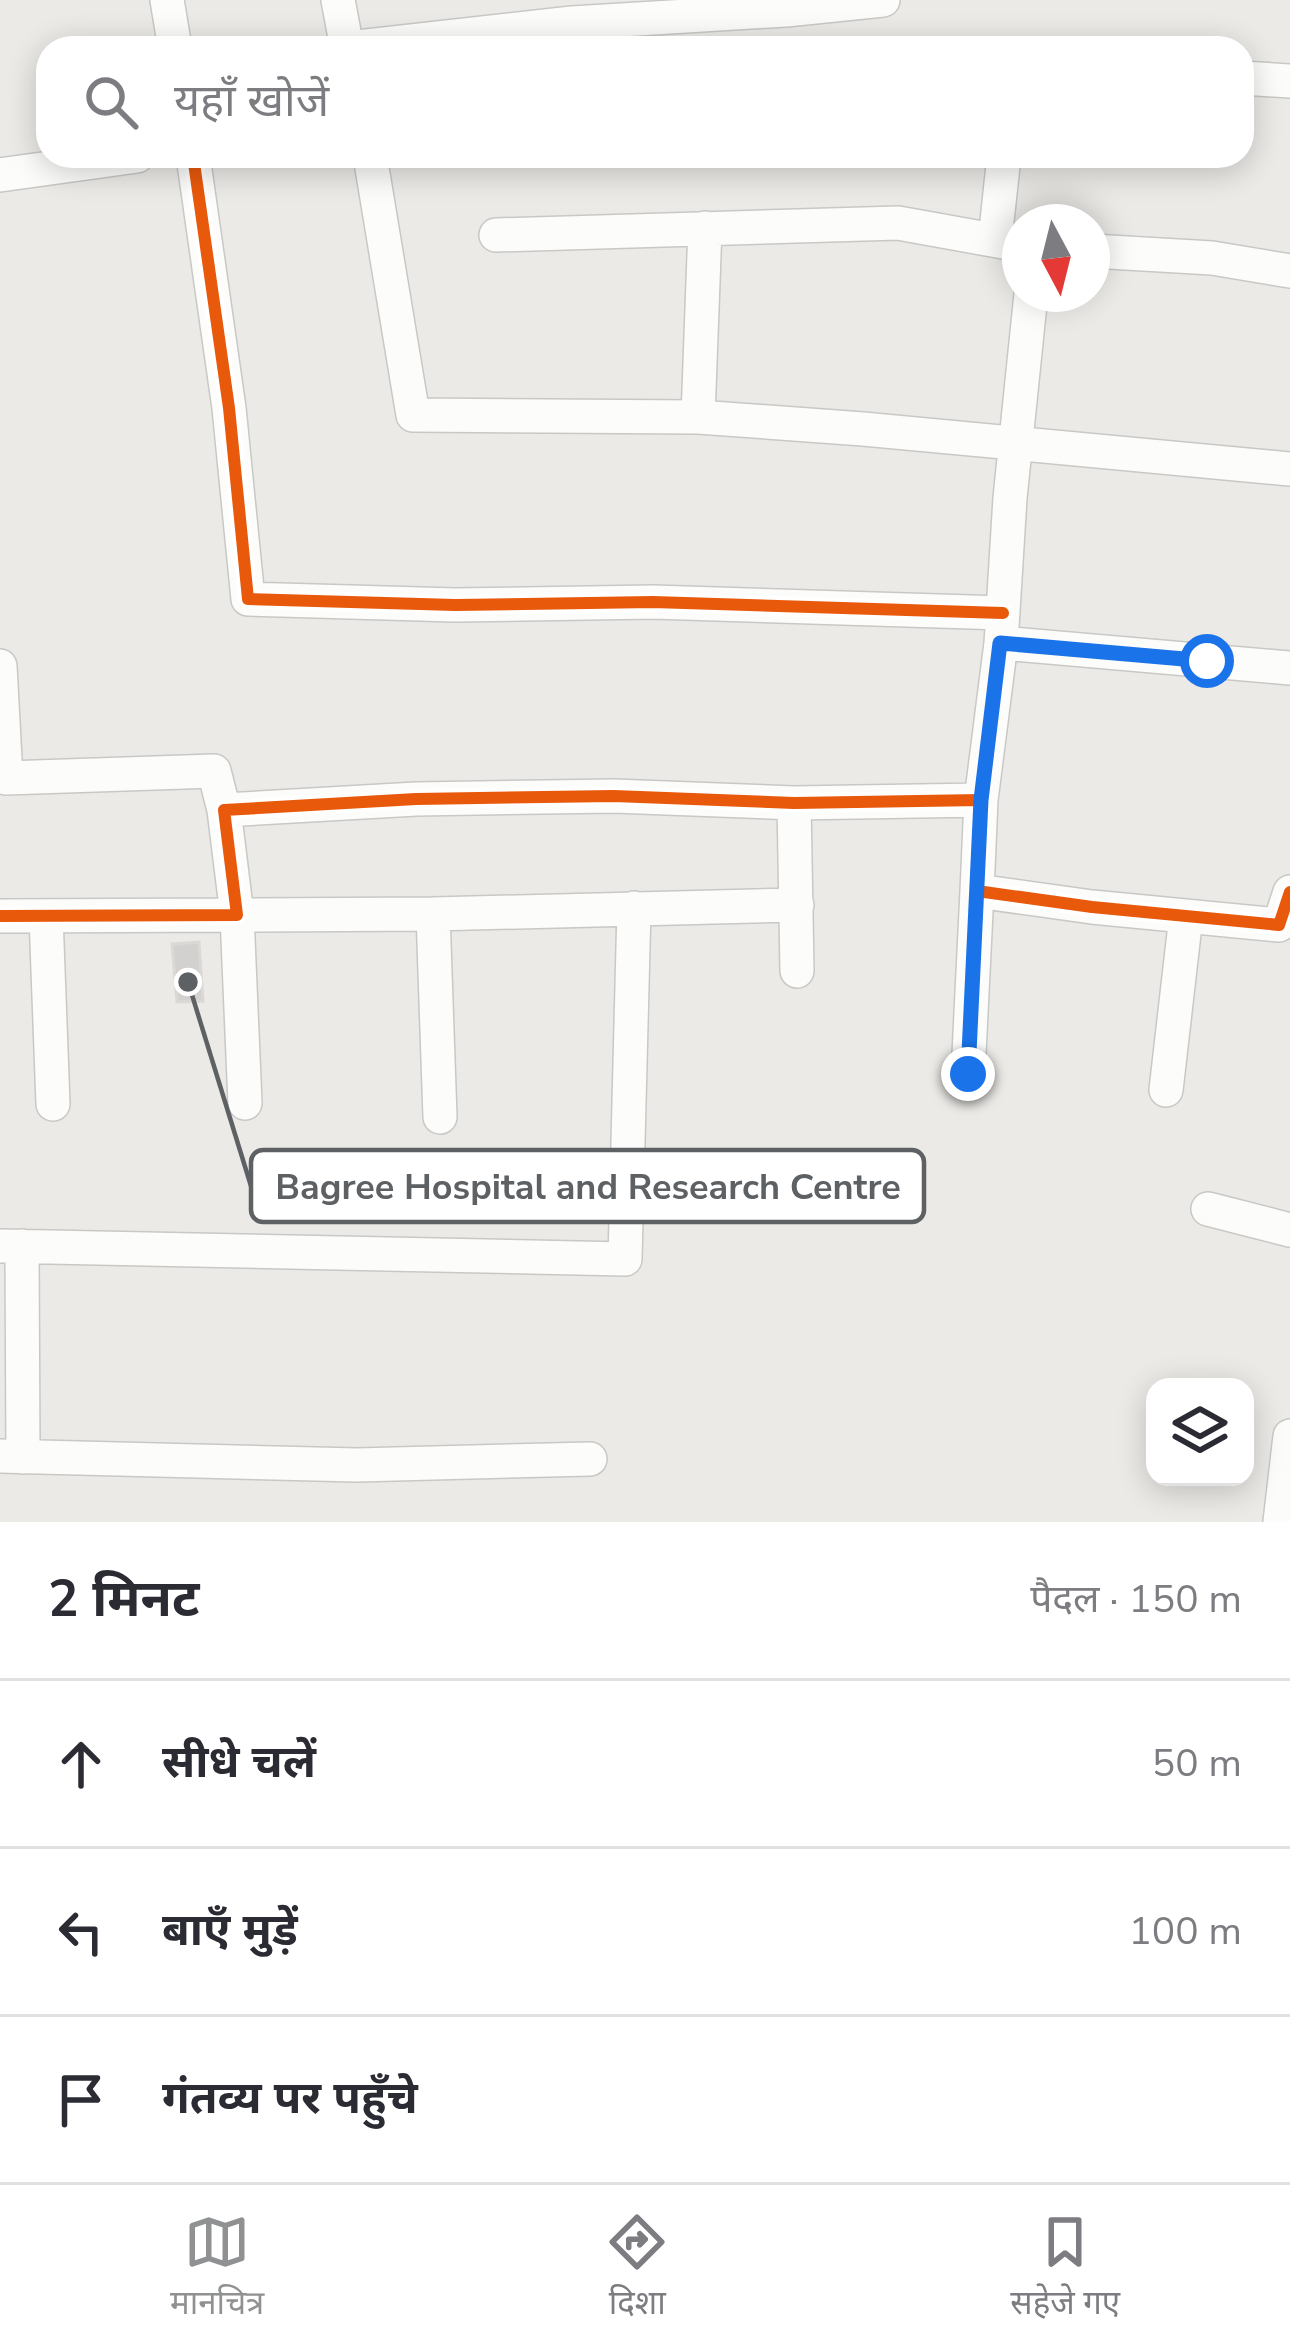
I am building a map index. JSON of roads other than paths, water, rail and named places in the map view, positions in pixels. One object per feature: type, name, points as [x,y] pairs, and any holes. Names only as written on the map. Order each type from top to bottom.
[{"type":"street","points":[[167,0],[173,36]]},
{"type":"street","points":[[338,0],[346,36]]},
{"type":"street","points":[[456,36],[883,0]]},
{"type":"street","points":[[1254,79],[1290,81]]},
{"type":"street","points":[[0,175],[50,168]]},
{"type":"street","points":[[195,168],[229,408],[248,599],[455,605],[653,602],[1002,628],[1290,668]]},
{"type":"street","points":[[372,168],[412,415],[698,416],[1290,469]]},
{"type":"street","points":[[1005,168],[1006,204]]},
{"type":"street","points":[[496,236],[898,223],[1002,241]]},
{"type":"street","points":[[698,416],[705,228]]},
{"type":"street","points":[[1110,252],[1212,258],[1290,271]]},
{"type":"street","points":[[968,1074],[981,800],[1002,628],[1028,312]]},
{"type":"street","points":[[0,666],[3,778],[214,771],[224,810],[237,915],[245,1103]]},
{"type":"street","points":[[224,810],[416,799],[614,796],[794,803],[981,800]]},
{"type":"street","points":[[794,803],[797,971]]},
{"type":"street","points":[[976,892],[1285,926],[1290,892]]},
{"type":"street","points":[[0,916],[434,914],[796,904]]},
{"type":"street","points":[[590,1460],[357,1465],[11,1456],[11,1246],[626,1259],[634,908]]},
{"type":"street","points":[[434,914],[440,1117]]},
{"type":"street","points":[[46,916],[53,1104]]},
{"type":"street","points":[[1166,1090],[1186,916]]},
{"type":"street","points":[[1208,1208],[1290,1230]]},
{"type":"street","points":[[1280,1522],[1290,1436]]},
{"type":"place","name":"Bagree Hospital and Research Centre","points":[[188,982]]}]
